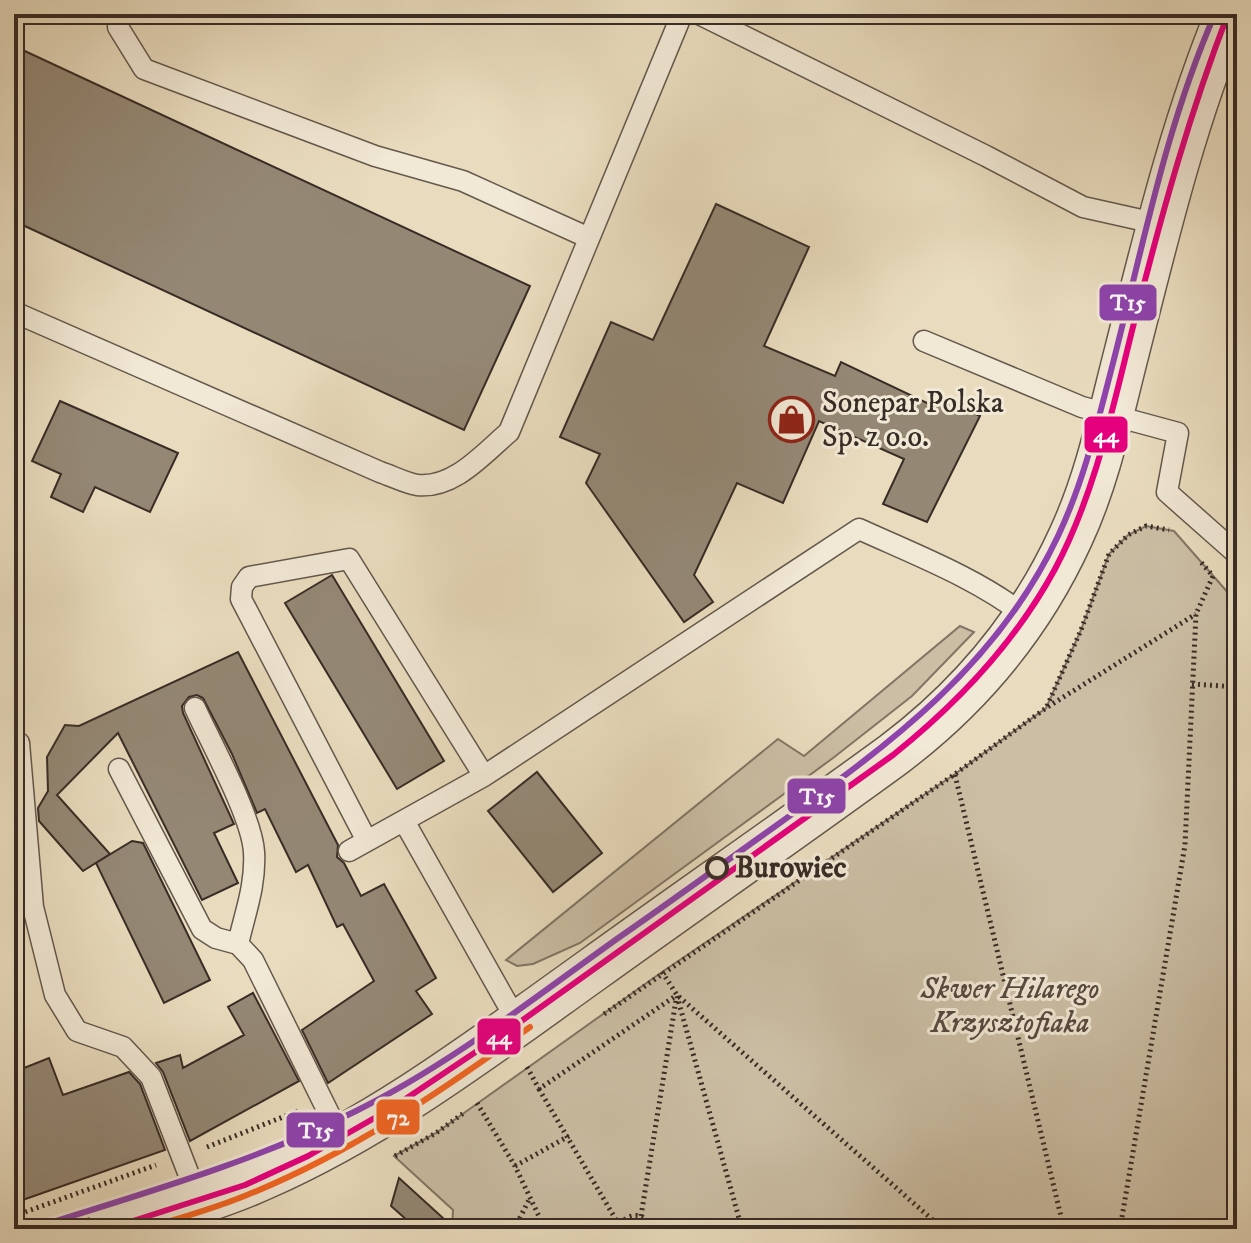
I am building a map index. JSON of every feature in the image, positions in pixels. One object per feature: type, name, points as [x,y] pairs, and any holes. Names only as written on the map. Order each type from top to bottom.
[{"type":"street","points":[[108,1229],[189,1212],[341,1138],[405,1100],[529,1041],[925,731],[988,667],[1027,617],[1071,536],[1084,504],[1111,416],[1159,224],[1196,95],[1228,14]]},
{"type":"lane","points":[[119,14],[118,27],[144,69],[375,156],[463,181],[589,238]]},
{"type":"lane","points":[[14,312],[380,472],[416,485],[439,484],[457,476],[509,432],[682,14]]},
{"type":"lane","points":[[699,14],[1083,207],[1159,224]]},
{"type":"lane","points":[[924,341],[1082,407],[1178,433],[1167,492],[1237,554]]},
{"type":"lane","points":[[349,851],[484,776],[859,529],[955,573],[1004,599],[1027,617]]},
{"type":"lane","points":[[367,841],[241,599],[242,587],[249,577],[349,559],[484,776]]},
{"type":"lane","points":[[195,708],[245,820],[254,850],[252,896],[238,944]]},
{"type":"lane","points":[[19,743],[33,907],[55,995],[77,1031],[123,1047],[151,1077],[189,1212]]},
{"type":"lane","points":[[119,769],[202,929],[216,938],[238,944],[253,960],[341,1138]]},
{"type":"lane","points":[[404,821],[529,1041]]},
{"type":"path","points":[[1046,708],[1081,630],[1109,554],[1128,535],[1146,526],[1174,531],[1167,492]]},
{"type":"path","points":[[1120,1229],[1185,845],[1196,614],[1213,576],[1193,553]]},
{"type":"path","points":[[602,1015],[955,774],[1046,708],[1196,614]]},
{"type":"path","points":[[1192,684],[1237,687]]},
{"type":"path","points":[[955,774],[1064,1229]]},
{"type":"path","points":[[662,972],[677,995],[943,1229]]},
{"type":"path","points":[[539,1089],[677,995]]},
{"type":"path","points":[[641,1216],[677,995]]},
{"type":"path","points":[[677,995],[742,1229]]},
{"type":"path","points":[[529,1041],[527,1067],[618,1227]]},
{"type":"path","points":[[514,1076],[527,1067]]},
{"type":"path","points":[[394,1156],[436,1133],[489,1094]]},
{"type":"path","points":[[477,1103],[515,1166],[546,1228]]},
{"type":"path","points":[[515,1166],[569,1136]]},
{"type":"path","points":[[514,1229],[530,1197]]},
{"type":"path","points":[[607,1229],[618,1227],[629,1216],[641,1216],[652,1229]]},
{"type":"green space","name":"Skwer Hilarego Krzysztofiaka","points":[[1146,526],[1174,531],[1237,603],[1237,1229],[452,1229],[453,1210],[394,1156],[436,1133],[662,972],[955,774],[1046,708],[1081,630],[1109,554],[1128,535]]},
{"type":"green space","points":[[960,626],[974,632],[912,696],[833,758],[580,943],[533,964],[517,966],[506,960],[778,739],[804,756]]},
{"type":"building","points":[[14,46],[530,286],[464,430],[14,221]]},
{"type":"building","points":[[716,204],[809,247],[764,346],[835,376],[841,362],[929,404],[934,394],[980,416],[927,522],[883,504],[904,459],[819,421],[783,503],[737,483],[694,575],[713,602],[684,622],[586,483],[600,454],[560,437],[611,322],[653,340]]},
{"type":"building","points":[[60,401],[178,453],[150,512],[95,487],[83,512],[51,497],[61,474],[32,461]]},
{"type":"building","points":[[332,575],[444,761],[397,789],[285,603]]},
{"type":"building","points":[[238,652],[338,845],[337,857],[344,863],[361,896],[384,884],[436,978],[416,991],[432,1014],[328,1083],[302,1030],[374,981],[343,924],[337,927],[308,865],[296,872],[265,809],[257,813],[232,754],[203,698],[197,695],[189,697],[182,706],[183,713],[234,824],[214,833],[238,883],[202,900],[118,733],[57,795],[110,854],[83,871],[39,821],[38,808],[48,791],[47,757],[65,725],[79,726]]},
{"type":"building","points":[[537,772],[602,853],[553,892],[488,811]]},
{"type":"building","points":[[132,841],[143,843],[210,980],[164,1003],[96,863]]},
{"type":"building","points":[[253,993],[299,1081],[190,1141],[163,1072],[156,1063],[180,1055],[183,1068],[244,1035],[228,1007]]},
{"type":"building","points":[[49,1058],[63,1095],[129,1072],[140,1084],[165,1150],[14,1203],[14,1072]]},
{"type":"building","points":[[399,1178],[455,1229],[417,1229],[391,1206]]},
{"type":"transit line","name":"T15","points":[[31,1229],[196,1176],[277,1146],[317,1130],[391,1092],[492,1029],[819,795],[937,699],[1004,625],[1033,582],[1058,536],[1090,451],[1169,142],[1215,14]]},
{"type":"transit line","name":"44","points":[[108,1229],[245,1185],[308,1156],[392,1108],[513,1027],[893,755],[962,693],[1022,622],[1070,539],[1103,445],[1178,163],[1228,14]]},
{"type":"transit line","name":"72","points":[[143,1229],[234,1200],[322,1160],[394,1120],[530,1027]]},
{"type":"place","name":"Sonepar Polska Sp. z o.o.","points":[[791,420]]},
{"type":"place","name":"Burowiec","points":[[717,868]]}]
